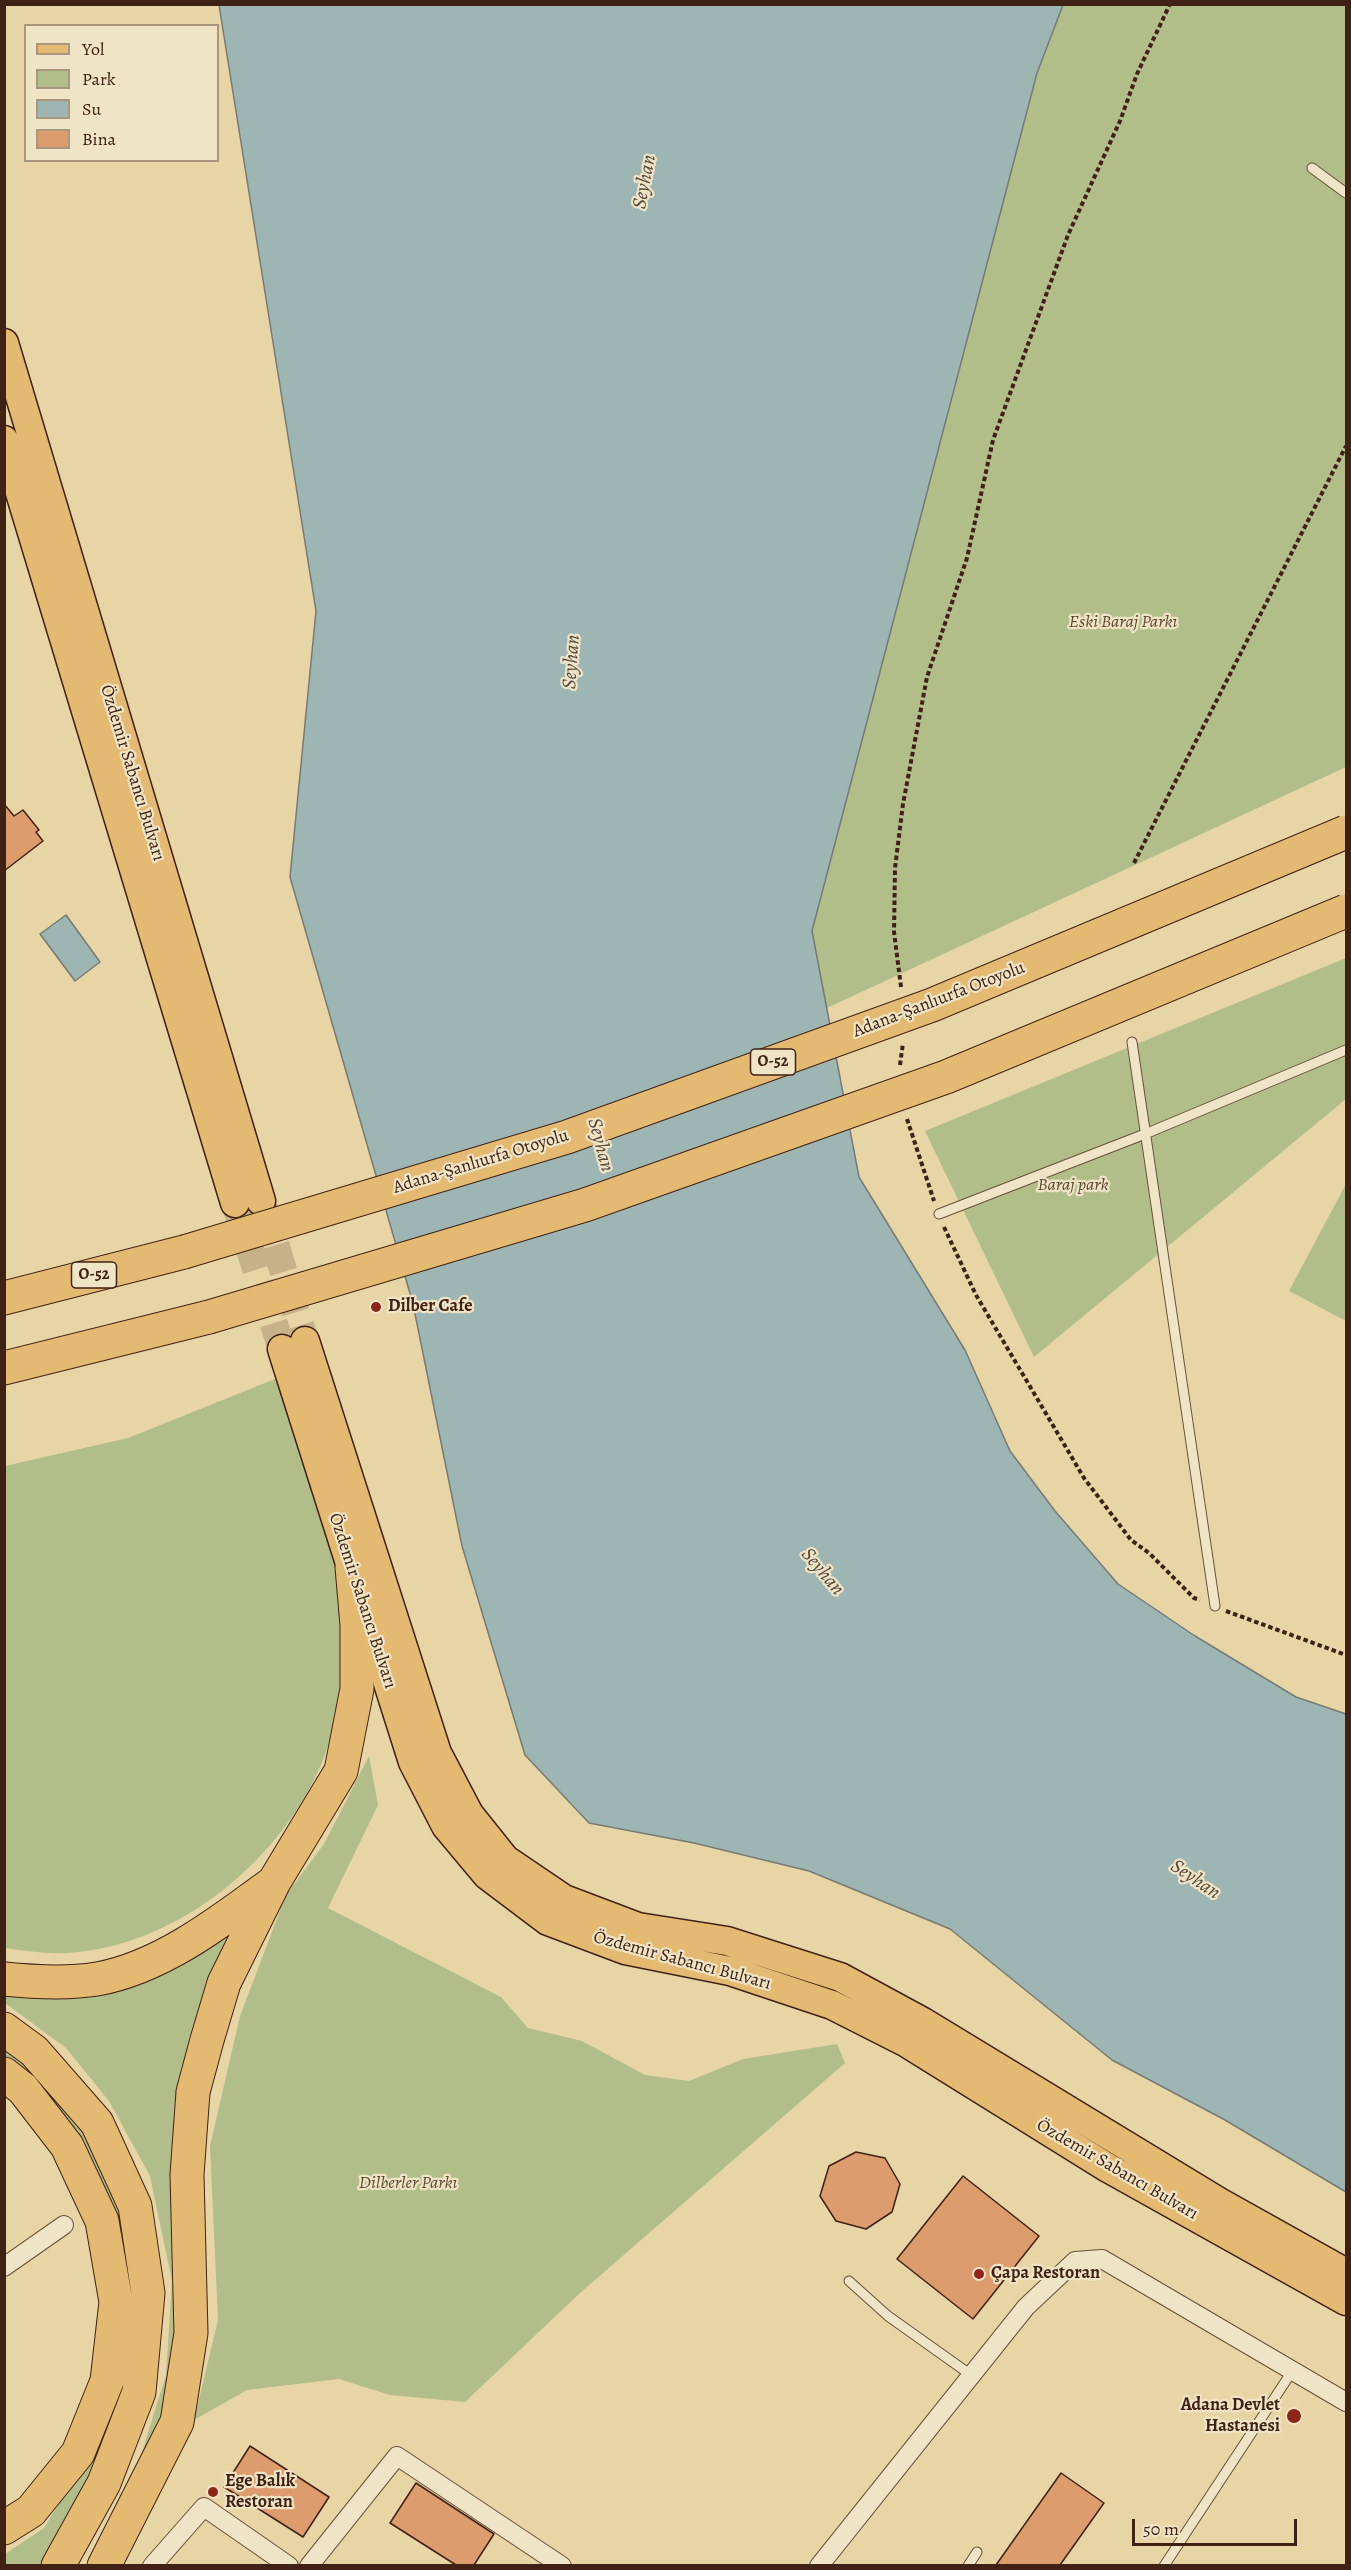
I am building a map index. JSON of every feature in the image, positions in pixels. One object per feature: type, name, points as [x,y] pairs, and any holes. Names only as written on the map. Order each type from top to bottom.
[{"type":"highway","name":"Adana-Şanlıurfa Otoyolu","points":[[4,1298],[184,1252],[567,1137],[932,1005],[1347,832]]},
{"type":"highway","points":[[4,1368],[209,1317],[585,1205],[924,1085],[1347,911]]},
{"type":"highway","points":[[4,1375],[70,1352]]},
{"type":"highway","points":[[104,2565],[177,2422],[191,2333],[187,2175],[193,2092],[224,1983],[274,1882],[341,1771],[357,1689],[357,1624],[351,1567]]},
{"type":"highway","points":[[4,1978],[34,1982],[97,1979],[140,1965],[206,1932],[274,1882]]},
{"type":"highway","points":[[4,2030],[34,2051],[97,2123],[135,2206],[148,2293],[139,2392],[104,2483],[58,2565]]},
{"type":"highway","points":[[4,2074],[23,2089],[67,2146],[102,2221],[116,2302],[107,2381],[78,2454],[31,2511],[4,2528]]},
{"type":"main road","name":"Özdemir Sabancı Bulvarı","points":[[4,343],[248,1202],[4,440]]},
{"type":"main road","name":"Özdemir Sabancı Bulvarı","points":[[1347,2273],[1219,2202],[923,2022],[840,1977],[727,1941],[638,1927],[564,1899],[505,1859],[469,1814],[437,1753],[294,1345],[351,1567],[413,1762],[446,1826],[487,1875],[548,1921],[625,1950],[730,1971],[832,2005],[907,2043],[1108,2168],[1347,2301]]},
{"type":"street","points":[[4,2267],[64,2226]]},
{"type":"street","points":[[819,2565],[1026,2307],[1075,2261],[1102,2259],[1347,2402]]},
{"type":"street","points":[[309,2565],[397,2456],[562,2565]]},
{"type":"street","points":[[152,2565],[204,2506],[290,2565]]},
{"type":"lane","points":[[1312,168],[1347,193]]},
{"type":"lane","points":[[1132,1042],[1215,1606]]},
{"type":"lane","points":[[939,1214],[1145,1134],[1347,1050]]},
{"type":"lane","points":[[849,2281],[888,2316],[971,2375]]},
{"type":"lane","points":[[1164,2565],[1293,2370]]},
{"type":"lane","points":[[968,2565],[977,2552]]},
{"type":"path","points":[[902,997],[894,932],[895,868],[903,804],[927,677],[966,558],[993,440],[1068,235],[1120,121],[1137,74],[1170,4]]},
{"type":"path","points":[[1134,863],[1347,446]]},
{"type":"path","points":[[899,1072],[903,1040]]},
{"type":"path","points":[[906,1113],[951,1248],[976,1295],[1084,1478],[1131,1540],[1149,1553],[1194,1598],[1347,1655]]},
{"type":"green space","name":"Eski Baraj Parkı","points":[[1063,5],[1346,5],[1346,767],[827,1008],[812,931],[1037,73]]},
{"type":"green space","name":"Baraj park","points":[[1346,958],[1346,1099],[1034,1357],[925,1131]]},
{"type":"green space","points":[[1346,1184],[1346,1321],[1289,1291]]},
{"type":"green space","points":[[280,1377],[334,1562],[341,1600],[340,1688],[334,1725],[323,1760],[305,1797],[281,1831],[253,1863],[221,1891],[186,1915],[148,1934],[109,1947],[68,1953],[5,1948],[5,1466],[128,1438]]},
{"type":"green space","name":"Dilberler Parkı","points":[[369,1756],[378,1805],[328,1908],[501,1997],[528,2028],[582,2041],[645,2075],[689,2081],[743,2059],[837,2044],[845,2063],[580,2293],[465,2402],[390,2395],[339,2379],[247,2390],[194,2420],[218,2320],[210,2146],[240,2016],[286,1895],[324,1844]]},
{"type":"green space","points":[[246,1925],[208,2004],[175,2386],[147,2465],[138,2465],[166,2375],[172,2281],[150,2176],[109,2101],[66,2048],[5,2003],[5,1991],[157,1974],[219,1943]]},
{"type":"green space","points":[[4,2047],[57,2094],[91,2141],[112,2183],[132,2244],[132,2360],[108,2447],[56,2542],[39,2565],[5,2565],[5,2554],[44,2528],[96,2443],[126,2292],[5,2059]]},
{"type":"water","name":"Seyhan","points":[[219,5],[1063,5],[1037,73],[812,931],[859,1177],[965,1350],[1010,1451],[1055,1511],[1118,1584],[1195,1636],[1296,1697],[1346,1714],[1346,2192],[1225,2120],[1112,2060],[950,1929],[809,1871],[694,1843],[589,1823],[525,1755],[462,1546],[413,1304],[290,877],[316,611]]},
{"type":"water","points":[[66,915],[100,962],[75,981],[40,934]]},
{"type":"building","points":[[4,804],[14,816],[23,810],[39,830],[36,832],[43,841],[4,871]]},
{"type":"building","points":[[856,2152],[885,2158],[900,2184],[892,2212],[866,2229],[836,2221],[820,2196],[829,2166]]},
{"type":"building","points":[[963,2176],[1039,2236],[973,2319],[897,2259]]},
{"type":"building","points":[[250,2446],[329,2497],[303,2537],[224,2487]]},
{"type":"building","points":[[1061,2473],[1104,2503],[1060,2565],[996,2565]]},
{"type":"building","points":[[416,2483],[494,2534],[474,2565],[456,2565],[390,2523]]},
{"type":"tunnel","points":[[235,1203],[282,1349]]},
{"type":"tunnel","points":[[263,1205],[305,1341]]},
{"type":"place","name":"Dilber Cafe","points":[[376,1307]]},
{"type":"place","name":"Çapa Restoran","points":[[979,2274]]},
{"type":"place","name":"Adana Devlet Hastanesi","points":[[1294,2416]]},
{"type":"place","name":"Ege Balık Restoran","points":[[213,2492]]}]
